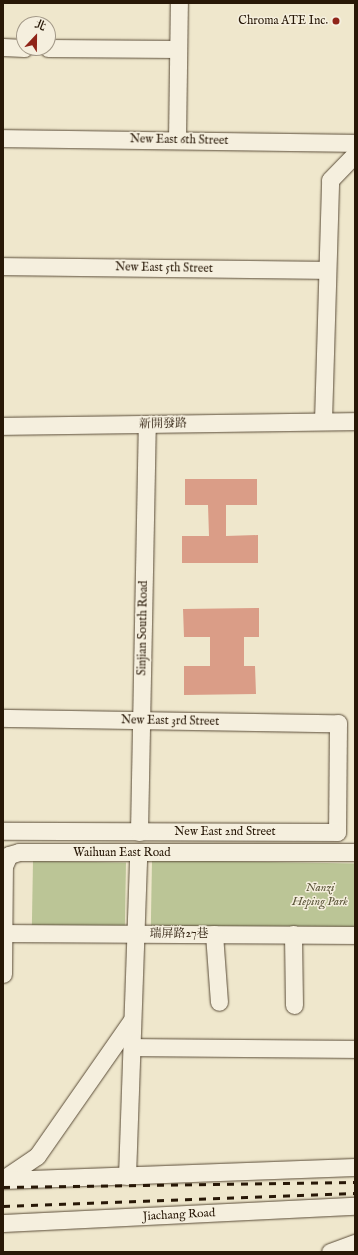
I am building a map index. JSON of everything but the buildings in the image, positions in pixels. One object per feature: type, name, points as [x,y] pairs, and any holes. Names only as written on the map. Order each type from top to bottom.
[{"type":"street","points":[[177,140],[179,3]]},
{"type":"street","points":[[3,47],[16,48]]},
{"type":"street","points":[[56,48],[178,49]]},
{"type":"street","name":"New East 6th Street","points":[[3,138],[355,142]]},
{"type":"street","points":[[323,421],[326,270],[330,180],[355,154]]},
{"type":"street","name":"New East 5th Street","points":[[3,266],[326,270]]},
{"type":"street","name":"新開發路","points":[[3,426],[355,421]]},
{"type":"street","name":"Sinjian South Road","points":[[139,832],[147,424]]},
{"type":"street","name":"New East 3rd Street","points":[[3,718],[338,723]]},
{"type":"street","name":"New East 2nd Street","points":[[3,831],[337,832],[338,723]]},
{"type":"street","name":"Waihuan East Road","points":[[3,974],[4,866],[9,855],[19,852],[355,852]]},
{"type":"street","points":[[127,1176],[138,853]]},
{"type":"street","name":"瑞屏路27巷","points":[[4,933],[355,935]]},
{"type":"street","points":[[214,934],[219,1002]]},
{"type":"street","points":[[293,934],[294,1005]]},
{"type":"street","points":[[3,1180],[37,1156],[132,1020]]},
{"type":"street","points":[[132,1047],[355,1049]]},
{"type":"street","points":[[3,1180],[355,1167]]},
{"type":"street","name":"Jiachang Road","points":[[3,1223],[355,1206]]},
{"type":"street","points":[[330,1252],[355,1243]]},
{"type":"green space","name":"Nanzi Heping Park","points":[[152,860],[355,864],[354,930],[151,926]]},
{"type":"green space","points":[[33,861],[126,863],[125,927],[32,925]]},
{"type":"railway","points":[[3,1187],[355,1182]]},
{"type":"railway","points":[[3,1206],[355,1193]]},
{"type":"place","name":"Chroma ATE Inc.","points":[[336,21]]}]
